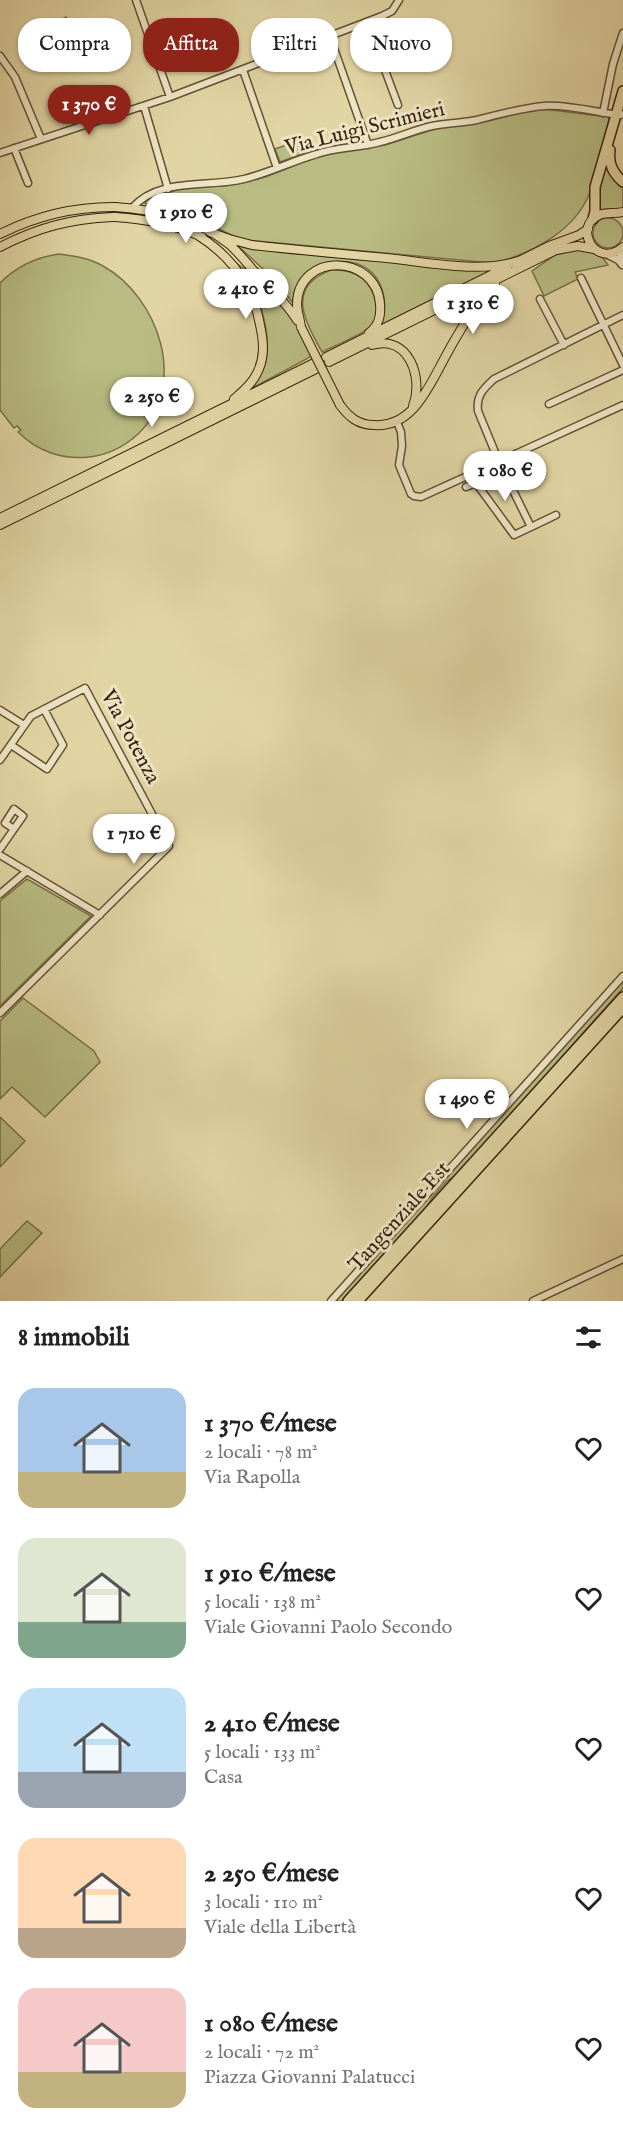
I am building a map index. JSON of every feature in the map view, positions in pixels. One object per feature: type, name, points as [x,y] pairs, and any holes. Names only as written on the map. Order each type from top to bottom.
[{"type":"highway","points":[[593,219],[595,187],[623,91]]},
{"type":"highway","points":[[613,119],[610,163],[616,176],[623,182]]},
{"type":"highway","name":"Tangenziale Est","points":[[348,1301],[623,997]]},
{"type":"highway","name":"Tangenziale Est","points":[[359,1301],[623,1008]]},
{"type":"main road","points":[[114,207],[119,212],[114,217]]},
{"type":"main road","points":[[0,234],[33,220],[72,209],[114,207],[156,211],[181,218],[210,232],[252,246],[452,264],[494,266],[524,259]]},
{"type":"main road","points":[[594,249],[588,240],[588,229],[593,219],[603,214],[623,212]]},
{"type":"main road","points":[[612,214],[623,220]]},
{"type":"main road","points":[[0,246],[54,224],[77,219],[114,217],[142,219],[178,227],[199,236],[255,272]]},
{"type":"main road","points":[[178,227],[181,218]]},
{"type":"main road","points":[[328,360],[524,259],[588,229]]},
{"type":"main road","points":[[210,232],[229,244],[287,305],[301,327],[340,405],[360,423],[377,426],[397,422],[407,415],[423,395],[481,297],[495,285],[543,256]]},
{"type":"main road","points":[[199,236],[224,254],[247,285],[254,301],[263,336],[263,356],[256,375],[246,389],[222,408]]},
{"type":"main road","points":[[328,360],[556,250],[581,246],[604,254],[614,253],[623,247]]},
{"type":"main road","points":[[301,327],[298,296],[304,282],[318,270],[337,265],[351,267],[363,273],[373,282],[381,310],[377,325],[328,360]]},
{"type":"main road","points":[[328,360],[379,343],[404,352],[414,365],[417,379],[416,399],[407,415]]},
{"type":"main road","points":[[0,518],[222,408],[317,365],[0,525]]},
{"type":"street","points":[[136,0],[170,97]]},
{"type":"street","points":[[377,18],[392,11],[399,0]]},
{"type":"street","points":[[603,113],[613,64],[623,33]]},
{"type":"street","points":[[0,56],[15,77],[41,139]]},
{"type":"street","points":[[338,59],[368,145]]},
{"type":"street","points":[[0,153],[170,97],[251,67]]},
{"type":"street","points":[[243,70],[277,168]]},
{"type":"street","points":[[386,72],[398,105]]},
{"type":"street","points":[[144,105],[168,189]]},
{"type":"street","name":"Via Luigi Scrimieri","points":[[132,208],[148,195],[168,189],[245,179],[320,153],[368,145],[433,126],[475,120],[523,109],[560,106],[603,113],[613,119]]},
{"type":"street","points":[[14,148],[28,183]]},
{"type":"street","points":[[623,247],[620,256],[623,266]]},
{"type":"street","points":[[604,254],[614,257],[623,266]]},
{"type":"street","points":[[549,404],[623,368],[581,278]]},
{"type":"street","points":[[540,299],[564,345]]},
{"type":"street","points":[[531,527],[499,462],[478,411],[477,402],[480,394],[494,379],[623,315]]},
{"type":"street","points":[[397,422],[401,432],[402,446],[399,465],[414,496],[421,497],[623,405]]},
{"type":"street","points":[[466,487],[503,470]]},
{"type":"street","points":[[476,483],[514,535],[556,515]]},
{"type":"street","name":"Via Potenza","points":[[0,1013],[169,846],[85,688],[44,709]]},
{"type":"street","points":[[0,760],[31,716],[44,709],[63,745],[47,770],[11,745]]},
{"type":"street","points":[[0,710],[24,725]]},
{"type":"street","points":[[0,849],[14,829]]},
{"type":"street","points":[[0,855],[100,915]]},
{"type":"street","points":[[0,894],[27,872]]},
{"type":"street","points":[[331,1301],[623,976]]},
{"type":"street","points":[[532,1301],[623,1258]]},
{"type":"green space","points":[[535,109],[610,116],[592,186],[579,213],[546,242],[505,260],[492,263],[245,240],[195,217],[145,203],[146,199],[187,187],[225,186],[265,177],[327,153],[385,145],[441,127]]},
{"type":"green space","points":[[301,140],[305,153],[280,162],[275,149]]},
{"type":"green space","points":[[606,158],[623,185],[623,209],[620,211],[598,210],[597,195]]},
{"type":"green space","points":[[608,218],[614,219],[622,227],[622,239],[614,247],[608,248],[602,247],[594,239],[593,233],[594,227],[602,219]]},
{"type":"green space","points":[[237,245],[246,248],[497,268],[379,326],[384,309],[382,290],[379,282],[367,268],[347,261],[336,261],[315,268],[299,282],[293,303],[275,280]]},
{"type":"green space","points":[[585,248],[603,258],[608,265],[575,272],[578,279],[544,296],[532,271],[555,255]]},
{"type":"green space","points":[[59,254],[92,261],[123,280],[139,299],[152,320],[161,344],[164,368],[162,392],[153,414],[138,434],[127,443],[96,456],[69,457],[42,449],[25,439],[18,432],[21,430],[17,426],[14,428],[0,410],[0,283],[27,263]]},
{"type":"green space","points":[[232,260],[263,285],[284,307],[312,356],[245,392],[256,382],[263,370],[267,350],[266,328],[256,296],[248,280]]},
{"type":"green space","points":[[331,270],[347,271],[361,277],[374,295],[377,314],[369,328],[322,352],[305,317],[303,295],[317,277]]},
{"type":"green space","points":[[27,879],[91,916],[0,1006],[0,901]]},
{"type":"green space","points":[[623,980],[623,988],[457,1175],[447,1181],[427,1207],[342,1301],[335,1301]]},
{"type":"green space","points":[[23,998],[94,1051],[100,1062],[45,1117],[12,1087],[0,1099],[0,1021]]},
{"type":"green space","points":[[0,1117],[25,1141],[0,1167]]},
{"type":"green space","points":[[27,1221],[42,1233],[0,1277],[0,1249]]}]
